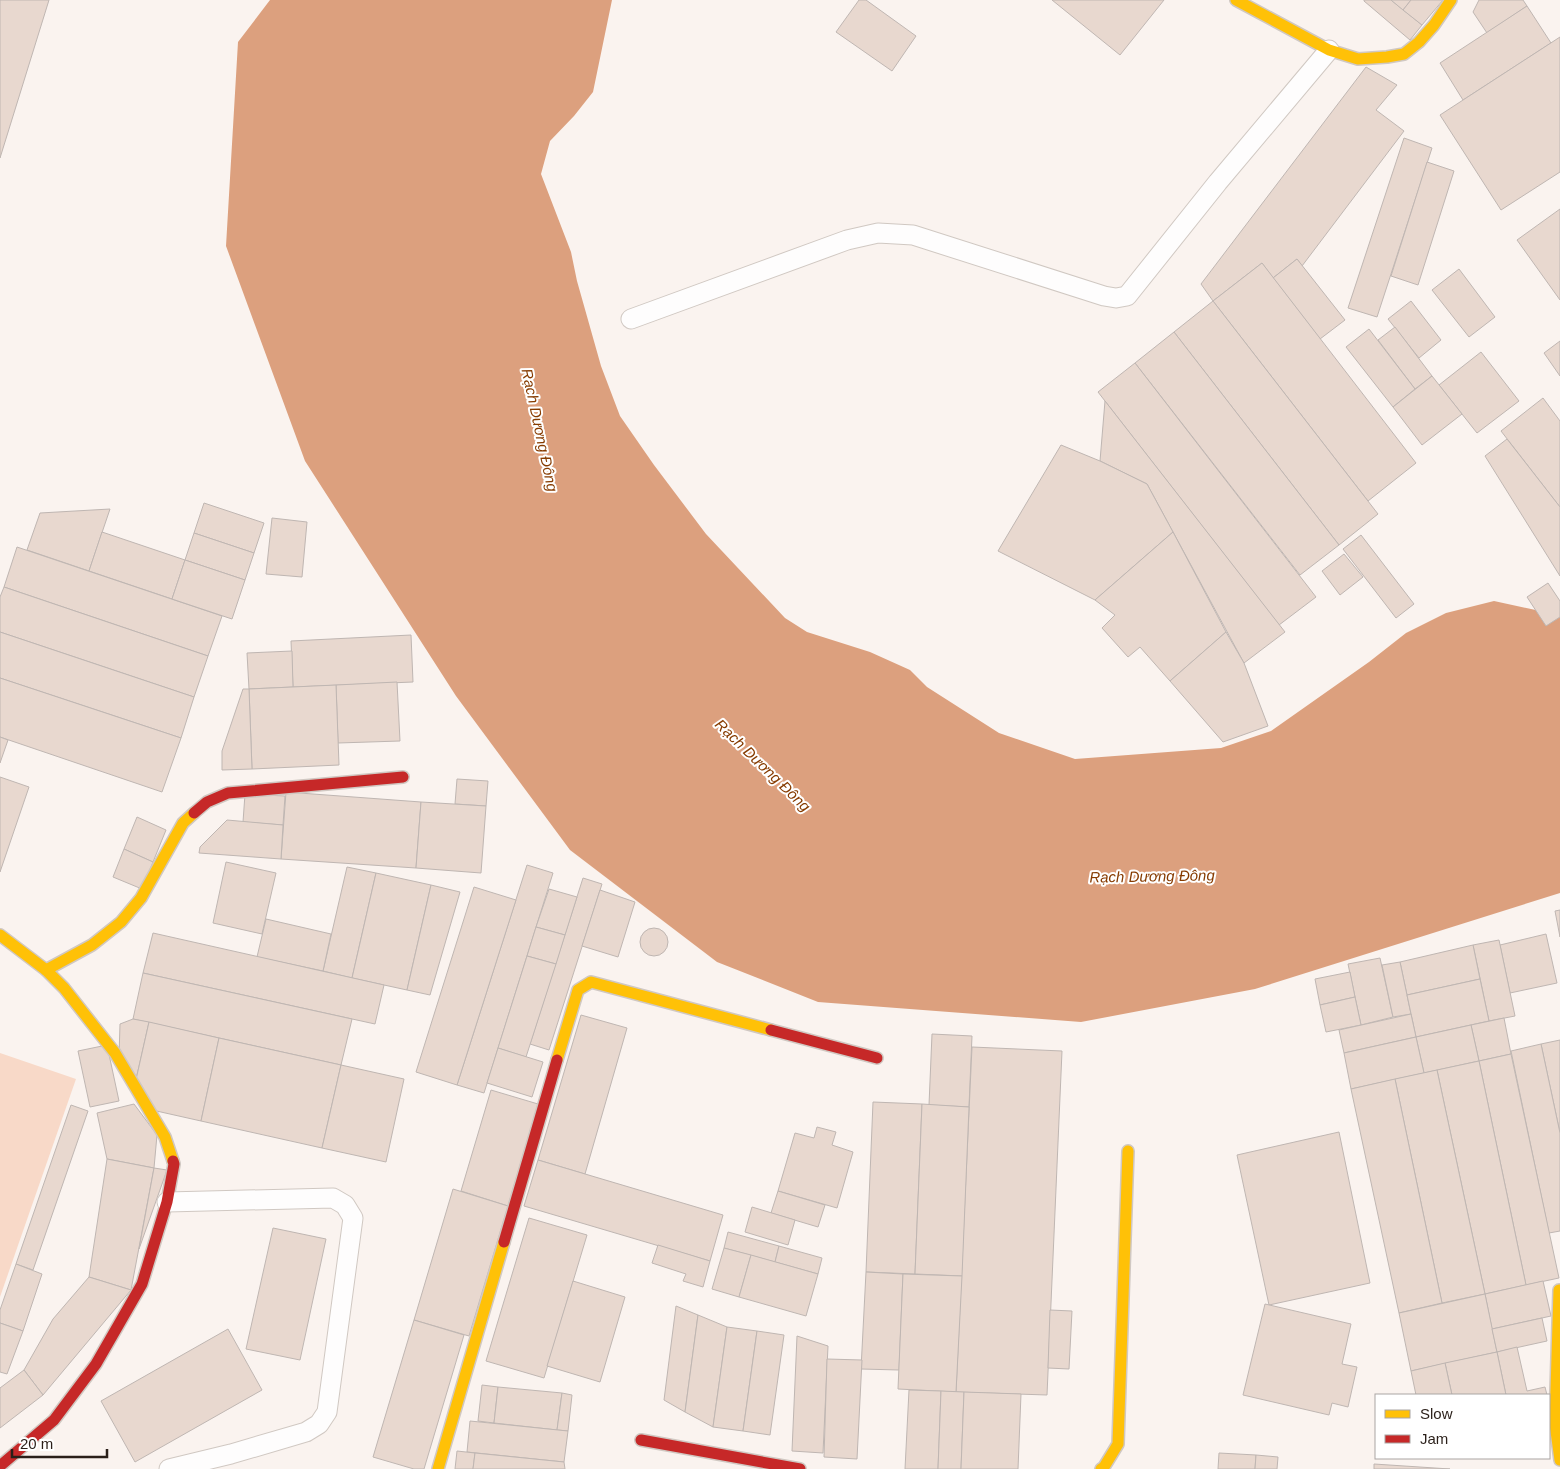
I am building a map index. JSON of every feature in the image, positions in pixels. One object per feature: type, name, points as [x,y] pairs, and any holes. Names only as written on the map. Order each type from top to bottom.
[{"type":"street","points":[[1236,0],[1329,50],[1358,59],[1404,54],[1419,42],[1434,25],[1451,0]]},
{"type":"street","points":[[46,970],[92,945],[121,922],[142,898],[183,823],[207,802],[228,793],[403,777]]},
{"type":"street","points":[[0,935],[46,970],[64,988],[115,1053],[165,1137],[174,1164],[167,1202],[142,1284],[96,1364],[54,1420],[0,1467]]},
{"type":"street","points":[[438,1469],[578,990],[591,982],[611,986],[877,1058]]},
{"type":"street","points":[[1101,1469],[1118,1444],[1128,1151]]},
{"type":"street","points":[[1559,1290],[1556,1424],[1560,1460]]},
{"type":"street","points":[[641,1440],[800,1469]]},
{"type":"lane","points":[[632,319],[847,240],[878,233],[913,235],[1104,296],[1116,298],[1127,296],[1218,182],[1329,50]]},
{"type":"lane","points":[[167,1202],[333,1198],[345,1205],[353,1218],[326,1412],[319,1424],[306,1432],[231,1454],[169,1469]]},
{"type":"lane","points":[[0,1467],[12,1469]]},
{"type":"shaded area","points":[[0,1053],[76,1079],[0,1297]]},
{"type":"water","name":"Rạch Dương Đông","points":[[270,0],[612,0],[593,92],[574,116],[550,141],[541,174],[571,252],[577,281],[601,366],[620,416],[706,534],[785,618],[807,632],[870,652],[910,670],[927,687],[999,733],[1075,759],[1221,748],[1271,731],[1369,662],[1406,633],[1446,613],[1494,601],[1545,612],[1560,604],[1560,893],[1255,989],[1081,1022],[818,1002],[717,962],[570,850],[456,696],[305,461],[226,246],[238,42]]},
{"type":"building","points":[[0,0],[49,0],[0,158]]},
{"type":"building","points":[[859,0],[866,0],[916,36],[892,71],[836,32]]},
{"type":"building","points":[[1052,0],[1164,0],[1120,55]]},
{"type":"building","points":[[1364,0],[1391,0],[1422,25],[1410,40]]},
{"type":"building","points":[[1391,0],[1411,0],[1403,10]]},
{"type":"building","points":[[1411,0],[1443,0],[1422,25],[1403,10]]},
{"type":"building","points":[[1479,0],[1523,0],[1527,6],[1487,33],[1473,12]]},
{"type":"building","points":[[1527,6],[1551,43],[1463,100],[1440,63]]},
{"type":"building","points":[[1560,37],[1560,172],[1501,210],[1440,115]]},
{"type":"building","points":[[1366,67],[1397,85],[1376,110],[1404,131],[1302,266],[1297,259],[1273,278],[1262,263],[1213,301],[1201,284]]},
{"type":"building","points":[[1404,138],[1432,148],[1377,317],[1348,308]]},
{"type":"building","points":[[1427,162],[1454,171],[1418,285],[1391,276]]},
{"type":"building","points":[[1560,209],[1560,300],[1517,240]]},
{"type":"building","points":[[1297,259],[1345,320],[1320,339],[1273,278]]},
{"type":"building","points":[[1262,263],[1416,463],[1368,501],[1213,301]]},
{"type":"building","points":[[1459,269],[1495,317],[1469,337],[1432,290]]},
{"type":"building","points":[[1213,301],[1378,514],[1339,545],[1174,332]]},
{"type":"building","points":[[1411,301],[1441,340],[1419,358],[1388,319]]},
{"type":"building","points":[[1395,327],[1432,376],[1415,389],[1378,340]]},
{"type":"building","points":[[1369,329],[1415,389],[1393,407],[1346,347]]},
{"type":"building","points":[[1174,332],[1339,545],[1300,575],[1135,363]]},
{"type":"building","points":[[1560,341],[1560,376],[1544,353]]},
{"type":"building","points":[[1481,352],[1519,401],[1477,433],[1439,385]]},
{"type":"building","points":[[1135,363],[1316,597],[1279,625],[1098,392]]},
{"type":"building","points":[[1432,376],[1462,414],[1422,445],[1393,407]]},
{"type":"building","points":[[1543,398],[1560,421],[1560,507],[1501,431]]},
{"type":"building","points":[[1105,401],[1285,632],[1244,663],[1147,484],[1100,461]]},
{"type":"building","points":[[1507,439],[1560,507],[1560,576],[1485,456]]},
{"type":"building","points":[[1061,445],[1100,461],[1147,484],[1173,532],[1095,600],[998,551]]},
{"type":"building","points":[[204,503],[264,523],[254,553],[194,533]]},
{"type":"building","points":[[110,509],[89,571],[27,550],[40,513]]},
{"type":"building","points":[[272,518],[307,522],[302,577],[266,574]]},
{"type":"building","points":[[102,532],[185,560],[172,599],[89,571]]},
{"type":"building","points":[[1173,532],[1226,632],[1170,681],[1140,647],[1128,657],[1102,628],[1115,615],[1095,600]]},
{"type":"building","points":[[194,533],[254,553],[245,580],[185,560]]},
{"type":"building","points":[[1361,535],[1414,604],[1396,618],[1343,549]]},
{"type":"building","points":[[17,547],[222,616],[208,656],[4,587]]},
{"type":"building","points":[[1344,554],[1363,577],[1340,595],[1322,571]]},
{"type":"building","points":[[185,560],[245,580],[232,619],[172,599]]},
{"type":"building","points":[[1548,583],[1560,601],[1560,617],[1546,626],[1527,597]]},
{"type":"building","points":[[4,587],[208,656],[194,697],[0,632],[0,597]]},
{"type":"building","points":[[0,632],[194,697],[181,738],[0,678]]},
{"type":"building","points":[[1226,632],[1244,663],[1268,726],[1223,742],[1170,681]]},
{"type":"building","points":[[411,635],[413,682],[293,687],[291,641]]},
{"type":"building","points":[[292,651],[293,687],[249,689],[247,653]]},
{"type":"building","points":[[0,678],[181,738],[162,792],[0,737]]},
{"type":"building","points":[[397,682],[400,741],[338,743],[336,685]]},
{"type":"building","points":[[336,685],[339,765],[252,769],[249,689]]},
{"type":"building","points":[[243,689],[249,689],[252,769],[222,770],[222,751]]},
{"type":"building","points":[[0,737],[8,740],[0,763]]},
{"type":"building","points":[[0,777],[29,787],[0,872]]},
{"type":"building","points":[[457,779],[488,781],[486,806],[455,804]]},
{"type":"building","points":[[286,792],[421,802],[416,868],[281,859]]},
{"type":"building","points":[[245,794],[285,796],[283,825],[243,822]]},
{"type":"building","points":[[421,802],[486,806],[481,873],[416,868]]},
{"type":"building","points":[[137,817],[166,830],[153,862],[124,849]]},
{"type":"building","points":[[227,820],[283,825],[281,859],[199,853],[200,847]]},
{"type":"building","points":[[124,849],[153,862],[142,889],[113,877]]},
{"type":"building","points":[[226,862],[276,873],[262,934],[213,923]]},
{"type":"building","points":[[527,865],[553,873],[484,1093],[457,1085]]},
{"type":"building","points":[[347,867],[376,873],[352,978],[323,971]]},
{"type":"building","points":[[376,873],[431,885],[407,990],[352,978]]},
{"type":"building","points":[[583,878],[602,884],[549,1050],[530,1044]]},
{"type":"building","points":[[431,885],[460,892],[430,995],[407,990]]},
{"type":"building","points":[[474,887],[516,900],[457,1085],[416,1072]]},
{"type":"building","points":[[549,889],[577,897],[565,935],[536,927]]},
{"type":"building","points":[[600,890],[635,902],[618,957],[582,946]]},
{"type":"building","points":[[1560,910],[1560,937],[1555,911]]},
{"type":"building","points":[[266,919],[331,934],[323,971],[257,957]]},
{"type":"building","points":[[536,927],[565,935],[556,964],[527,956]]},
{"type":"building","points":[[654,928],[664,932],[668,942],[664,952],[654,956],[644,952],[640,942],[644,932]]},
{"type":"building","points":[[153,933],[384,985],[375,1024],[143,973]]},
{"type":"building","points":[[1546,934],[1557,983],[1510,993],[1500,945]]},
{"type":"building","points":[[1499,940],[1515,1016],[1489,1021],[1473,945]]},
{"type":"building","points":[[1473,945],[1480,979],[1407,995],[1400,962]]},
{"type":"building","points":[[527,956],[556,964],[526,1057],[498,1048]]},
{"type":"building","points":[[1380,958],[1393,1017],[1361,1025],[1348,964]]},
{"type":"building","points":[[1400,962],[1411,1014],[1393,1017],[1382,965]]},
{"type":"building","points":[[1350,972],[1355,997],[1320,1005],[1315,979]]},
{"type":"building","points":[[143,973],[352,1019],[341,1065],[133,1019]]},
{"type":"building","points":[[1480,979],[1489,1021],[1416,1037],[1407,995]]},
{"type":"building","points":[[1355,997],[1361,1025],[1326,1032],[1320,1005]]},
{"type":"building","points":[[1411,1014],[1416,1037],[1344,1053],[1339,1030]]},
{"type":"building","points":[[581,1015],[627,1028],[585,1174],[538,1160]]},
{"type":"building","points":[[1504,1018],[1511,1054],[1479,1061],[1471,1025]]},
{"type":"building","points":[[133,1019],[149,1022],[135,1084],[119,1057],[120,1024]]},
{"type":"building","points":[[149,1022],[219,1038],[201,1121],[152,1110],[135,1084]]},
{"type":"building","points":[[1471,1025],[1479,1061],[1424,1073],[1416,1037]]},
{"type":"building","points":[[932,1034],[972,1036],[969,1107],[929,1105]]},
{"type":"building","points":[[1416,1037],[1424,1073],[1351,1089],[1344,1053]]},
{"type":"building","points":[[219,1038],[341,1065],[322,1148],[201,1121]]},
{"type":"building","points":[[1560,1040],[1560,1133],[1541,1044]]},
{"type":"building","points":[[1541,1044],[1560,1133],[1560,1231],[1549,1233],[1511,1051]]},
{"type":"building","points":[[107,1045],[119,1101],[90,1107],[78,1051]]},
{"type":"building","points":[[972,1047],[1062,1051],[1047,1395],[956,1392]]},
{"type":"building","points":[[498,1048],[543,1062],[532,1097],[487,1083]]},
{"type":"building","points":[[1511,1054],[1559,1278],[1526,1285],[1479,1061]]},
{"type":"building","points":[[1479,1061],[1526,1285],[1485,1294],[1437,1070]]},
{"type":"building","points":[[341,1065],[404,1079],[386,1162],[322,1148]]},
{"type":"building","points":[[1437,1070],[1485,1294],[1442,1303],[1395,1079]]},
{"type":"building","points":[[1395,1079],[1442,1303],[1399,1313],[1351,1089]]},
{"type":"building","points":[[491,1090],[538,1104],[508,1206],[461,1191]]},
{"type":"building","points":[[873,1102],[922,1104],[915,1274],[866,1272]]},
{"type":"building","points":[[134,1104],[157,1135],[154,1168],[107,1159],[97,1113]]},
{"type":"building","points":[[922,1104],[969,1107],[962,1276],[915,1274]]},
{"type":"building","points":[[71,1105],[88,1111],[33,1270],[16,1264]]},
{"type":"building","points":[[817,1127],[836,1132],[832,1145],[853,1152],[837,1208],[778,1191],[795,1133],[814,1138]]},
{"type":"building","points":[[1339,1132],[1370,1283],[1269,1305],[1237,1155]]},
{"type":"building","points":[[107,1159],[154,1168],[131,1290],[89,1277]]},
{"type":"building","points":[[538,1160],[723,1215],[710,1261],[524,1206]]},
{"type":"building","points":[[154,1168],[167,1170],[139,1249]]},
{"type":"building","points":[[453,1189],[508,1206],[469,1336],[414,1320]]},
{"type":"building","points":[[778,1191],[825,1205],[818,1227],[771,1213]]},
{"type":"building","points":[[752,1207],[795,1220],[788,1245],[745,1232]]},
{"type":"building","points":[[529,1218],[587,1235],[544,1378],[486,1361]]},
{"type":"building","points":[[273,1228],[326,1239],[300,1360],[246,1349]]},
{"type":"building","points":[[728,1232],[779,1246],[775,1262],[724,1248]]},
{"type":"building","points":[[658,1245],[710,1261],[703,1287],[683,1281],[686,1274],[652,1263]]},
{"type":"building","points":[[779,1246],[822,1258],[818,1274],[775,1262]]},
{"type":"building","points":[[724,1248],[751,1255],[739,1297],[712,1289]]},
{"type":"building","points":[[751,1255],[818,1274],[806,1316],[739,1297]]},
{"type":"building","points":[[16,1264],[42,1274],[23,1331],[0,1323],[0,1310]]},
{"type":"building","points":[[866,1272],[903,1274],[899,1370],[861,1369]]},
{"type":"building","points":[[903,1274],[962,1276],[956,1392],[898,1389]]},
{"type":"building","points":[[89,1277],[131,1290],[43,1395],[24,1370],[53,1319]]},
{"type":"building","points":[[573,1281],[625,1297],[600,1382],[547,1366]]},
{"type":"building","points":[[1543,1281],[1551,1316],[1492,1329],[1485,1294]]},
{"type":"building","points":[[1485,1294],[1497,1352],[1411,1371],[1399,1313]]},
{"type":"building","points":[[1265,1304],[1351,1324],[1342,1364],[1357,1367],[1348,1407],[1332,1403],[1329,1415],[1243,1395]]},
{"type":"building","points":[[676,1306],[698,1315],[685,1412],[664,1400]]},
{"type":"building","points":[[1050,1310],[1072,1311],[1069,1369],[1048,1368]]},
{"type":"building","points":[[698,1315],[727,1327],[713,1427],[685,1412]]},
{"type":"building","points":[[1542,1318],[1547,1341],[1497,1352],[1492,1329]]},
{"type":"building","points":[[414,1320],[464,1335],[424,1469],[414,1469],[373,1457]]},
{"type":"building","points":[[0,1323],[23,1331],[7,1374],[0,1372]]},
{"type":"building","points":[[727,1327],[757,1331],[743,1431],[713,1427]]},
{"type":"building","points":[[228,1329],[262,1390],[135,1462],[101,1401]]},
{"type":"building","points":[[757,1331],[784,1335],[770,1435],[743,1431]]},
{"type":"building","points":[[797,1336],[828,1346],[823,1453],[792,1451]]},
{"type":"building","points":[[1517,1347],[1527,1391],[1545,1387],[1547,1394],[1506,1394],[1497,1352]]},
{"type":"building","points":[[1497,1352],[1506,1394],[1452,1394],[1445,1363]]},
{"type":"building","points":[[827,1359],[862,1360],[857,1459],[824,1457]]},
{"type":"building","points":[[1445,1363],[1452,1394],[1416,1394],[1411,1371]]},
{"type":"building","points":[[24,1370],[43,1395],[0,1428],[0,1388]]},
{"type":"building","points":[[482,1385],[498,1387],[494,1423],[478,1421]]},
{"type":"building","points":[[498,1387],[562,1393],[557,1430],[494,1423]]},
{"type":"building","points":[[909,1390],[941,1391],[938,1469],[905,1469]]},
{"type":"building","points":[[941,1391],[964,1392],[961,1469],[938,1469]]},
{"type":"building","points":[[964,1392],[1021,1394],[1018,1469],[961,1469]]},
{"type":"building","points":[[562,1393],[572,1395],[568,1431],[557,1430]]},
{"type":"building","points":[[470,1421],[568,1431],[564,1462],[467,1452]]},
{"type":"building","points":[[457,1451],[475,1453],[473,1469],[455,1469]]},
{"type":"building","points":[[475,1453],[564,1462],[565,1469],[473,1469]]},
{"type":"building","points":[[1219,1453],[1256,1455],[1255,1469],[1218,1469]]},
{"type":"building","points":[[1256,1455],[1278,1457],[1277,1469],[1255,1469]]},
{"type":"building","points":[[1374,1464],[1450,1469],[1374,1469]]},
{"type":"traffic: slow","points":[[1236,0],[1329,50],[1358,59],[1404,54],[1419,42],[1434,25],[1451,0]]},
{"type":"traffic: slow","points":[[46,970],[92,945],[121,922],[141,898],[183,823],[194,813]]},
{"type":"traffic: slow","points":[[0,935],[46,970],[64,988],[115,1053],[165,1137],[173,1161]]},
{"type":"traffic: slow","points":[[557,1060],[578,990],[591,982],[771,1030]]},
{"type":"traffic: slow","points":[[1101,1469],[1118,1444],[1128,1151]]},
{"type":"traffic: slow","points":[[438,1469],[504,1242]]},
{"type":"traffic: slow","points":[[1559,1290],[1555,1424],[1560,1460]]},
{"type":"traffic: jam","points":[[194,813],[207,802],[228,793],[403,777]]},
{"type":"traffic: jam","points":[[771,1030],[877,1058]]},
{"type":"traffic: jam","points":[[504,1242],[557,1060]]},
{"type":"traffic: jam","points":[[0,1466],[54,1420],[96,1364],[142,1284],[167,1202],[173,1161]]},
{"type":"traffic: jam","points":[[641,1440],[800,1469]]}]
